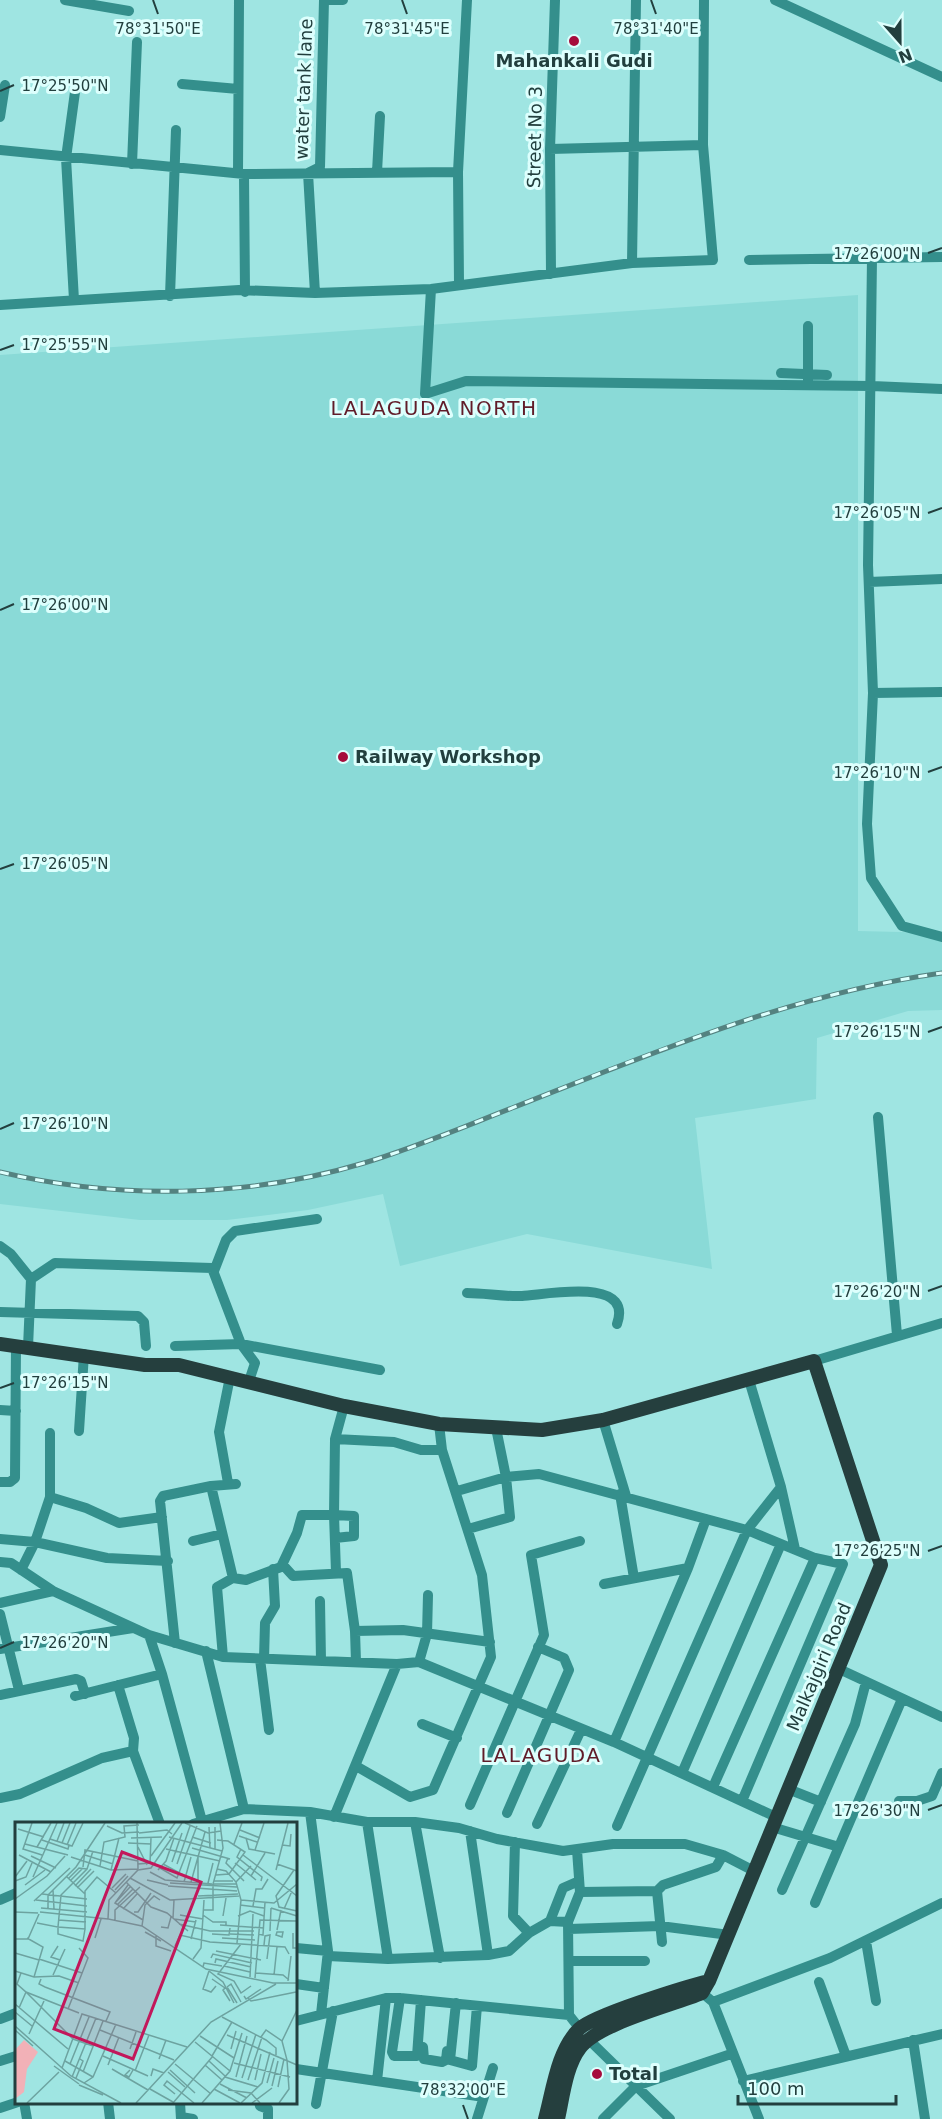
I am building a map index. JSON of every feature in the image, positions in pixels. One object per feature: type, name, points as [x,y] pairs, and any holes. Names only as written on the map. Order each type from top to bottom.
[{"type":"main road","points":[[0,1344],[84,1354],[145,1365],[179,1365],[344,1406],[439,1424],[542,1430],[603,1420],[814,1361]]},
{"type":"main road","name":"Malkajgiri Road","points":[[705,1990],[881,1565],[814,1361]]},
{"type":"main road","points":[[546,2119],[567,2046],[584,2034],[610,2027],[705,1990]]},
{"type":"main road","points":[[558,2119],[573,2061],[584,2034]]},
{"type":"street","points":[[65,0],[129,11]]},
{"type":"street","points":[[239,0],[238,89],[244,292]]},
{"type":"street","points":[[324,0],[343,0]]},
{"type":"street","name":"water tank lane","points":[[308,173],[320,167],[324,0]]},
{"type":"street","points":[[459,283],[458,172],[468,0]]},
{"type":"street","name":"Street No 3","points":[[551,274],[550,149],[555,0]]},
{"type":"street","points":[[632,263],[636,0]]},
{"type":"street","points":[[0,305],[244,292],[315,293],[430,289],[459,283],[632,263],[713,260],[703,145],[704,0]]},
{"type":"street","points":[[775,0],[942,77]]},
{"type":"street","points":[[132,164],[137,42]]},
{"type":"street","points":[[182,84],[238,89]]},
{"type":"street","points":[[0,117],[5,85]]},
{"type":"street","points":[[74,300],[66,158],[75,92]]},
{"type":"street","points":[[377,172],[380,116]]},
{"type":"street","points":[[170,296],[176,130]]},
{"type":"street","points":[[550,149],[703,145]]},
{"type":"street","points":[[0,150],[241,173],[458,172]]},
{"type":"street","points":[[308,173],[315,293]]},
{"type":"street","points":[[749,260],[942,257]]},
{"type":"street","points":[[872,258],[869,582],[873,693],[867,824],[871,878],[902,927],[942,937]]},
{"type":"street","points":[[430,289],[425,394],[466,381],[808,380],[942,389]]},
{"type":"street","points":[[808,326],[808,380]]},
{"type":"street","points":[[781,373],[808,380],[827,375]]},
{"type":"street","points":[[869,582],[942,579]]},
{"type":"street","points":[[873,693],[942,692]]},
{"type":"street","points":[[878,1117],[897,1335]]},
{"type":"street","points":[[214,1271],[226,1240],[235,1231],[317,1219]]},
{"type":"street","points":[[0,1246],[11,1254],[31,1279],[31,1314],[22,1346],[16,1411],[15,1478],[10,1482],[0,1482]]},
{"type":"street","points":[[31,1279],[55,1263],[207,1266],[214,1271],[241,1344],[255,1363]]},
{"type":"street","points":[[467,1293],[521,1297],[580,1290],[611,1299],[619,1305],[621,1314],[617,1324]]},
{"type":"street","points":[[0,1312],[138,1316],[144,1322],[146,1346]]},
{"type":"street","points":[[814,1361],[942,1323]]},
{"type":"street","points":[[175,1346],[241,1344],[380,1370]]},
{"type":"street","points":[[249,1381],[255,1363],[276,1351]]},
{"type":"street","points":[[78,1431],[84,1354]]},
{"type":"street","points":[[175,1643],[168,1562],[159,1504],[164,1496],[232,1484],[219,1432],[230,1377]]},
{"type":"street","points":[[749,1380],[781,1487],[795,1550]]},
{"type":"street","points":[[336,1572],[335,1439],[344,1406]]},
{"type":"street","points":[[0,1410],[16,1411]]},
{"type":"street","points":[[603,1420],[623,1495],[634,1578]]},
{"type":"street","points":[[356,1766],[410,1797],[418,1797],[433,1790],[491,1657],[482,1575],[442,1450],[439,1424]]},
{"type":"street","points":[[468,1529],[510,1517],[506,1477],[496,1428]]},
{"type":"street","points":[[21,1570],[35,1542],[50,1497],[50,1433]]},
{"type":"street","points":[[335,1439],[394,1442],[422,1450],[442,1450]]},
{"type":"street","points":[[457,1491],[506,1477],[539,1474],[747,1530],[814,1558],[843,1564],[742,1801]]},
{"type":"street","points":[[211,1486],[233,1578]]},
{"type":"street","points":[[617,1826],[747,1530],[781,1487]]},
{"type":"street","points":[[50,1497],[86,1508],[119,1522],[162,1517]]},
{"type":"street","points":[[269,1730],[262,1659],[265,1623],[275,1605],[278,1567],[302,1515],[354,1516],[356,1532],[350,1537],[335,1538]]},
{"type":"street","points":[[614,1742],[688,1568],[706,1519]]},
{"type":"street","points":[[193,1540],[222,1534]]},
{"type":"street","points":[[0,1539],[35,1542],[107,1557],[168,1562]]},
{"type":"street","points":[[470,1805],[544,1635],[531,1555],[580,1541]]},
{"type":"street","points":[[682,1773],[781,1544]]},
{"type":"street","points":[[713,1787],[814,1558]]},
{"type":"street","points":[[0,1562],[11,1563],[53,1591],[149,1635],[223,1657],[397,1664],[419,1662],[614,1742],[713,1787],[806,1838],[839,1846]]},
{"type":"street","points":[[278,1567],[292,1576],[336,1572],[348,1574],[355,1631],[356,1662]]},
{"type":"street","points":[[223,1657],[216,1590],[219,1584],[233,1578],[246,1580],[278,1567]]},
{"type":"street","points":[[604,1584],[688,1568]]},
{"type":"street","points":[[0,1603],[53,1591]]},
{"type":"street","points":[[419,1662],[427,1634],[428,1595]]},
{"type":"street","points":[[320,1601],[321,1661]]},
{"type":"street","points":[[0,1614],[4,1648],[19,1690]]},
{"type":"street","points":[[4,1648],[134,1627]]},
{"type":"street","points":[[355,1631],[384,1630],[490,1642]]},
{"type":"street","points":[[149,1635],[162,1674],[197,1822],[244,1809],[310,1812],[367,1822],[415,1822],[563,1851],[613,1844],[685,1844],[723,1855],[754,1871]]},
{"type":"street","points":[[507,1813],[570,1666],[564,1658],[538,1647]]},
{"type":"street","points":[[206,1651],[244,1809]]},
{"type":"street","points":[[334,1817],[397,1664]]},
{"type":"street","points":[[837,1668],[942,1717]]},
{"type":"street","points":[[0,1695],[79,1679],[80,1695],[162,1674]]},
{"type":"street","points":[[782,1890],[855,1724],[866,1682]]},
{"type":"street","points":[[118,1685],[134,1738],[133,1751],[158,1822]]},
{"type":"street","points":[[815,1903],[902,1699]]},
{"type":"street","points":[[422,1724],[457,1737]]},
{"type":"street","points":[[537,1824],[581,1730]]},
{"type":"street","points":[[0,1798],[20,1794],[60,1774],[102,1758],[133,1751]]},
{"type":"street","points":[[899,1801],[917,1801],[932,1796],[942,1773]]},
{"type":"street","points":[[788,1789],[821,1802]]},
{"type":"street","points":[[310,1812],[328,1953],[321,2014]]},
{"type":"street","points":[[367,1822],[388,1959]]},
{"type":"street","points":[[415,1822],[440,1958]]},
{"type":"street","points":[[470,1831],[488,1955]]},
{"type":"street","points":[[515,1842],[513,1916],[529,1934]]},
{"type":"street","points":[[577,1850],[579,1886],[568,1926],[569,2014],[584,2034],[670,2119]]},
{"type":"street","points":[[297,1948],[388,1959],[440,1958],[508,1952],[529,1934],[550,1921],[563,1888],[579,1886],[657,1891],[663,1885],[716,1866],[723,1855]]},
{"type":"street","points":[[657,1891],[662,1942]]},
{"type":"street","points":[[0,1900],[15,1893]]},
{"type":"street","points":[[759,2119],[705,1990],[830,1958],[942,1903]]},
{"type":"street","points":[[550,1921],[568,1926],[660,1926],[729,1935]]},
{"type":"street","points":[[866,1941],[876,2001]]},
{"type":"street","points":[[569,1961],[645,1961]]},
{"type":"street","points":[[819,1982],[845,2053]]},
{"type":"street","points":[[297,1984],[324,1988]]},
{"type":"street","points":[[297,2021],[386,1998],[569,2014]]},
{"type":"street","points":[[377,2081],[386,1998]]},
{"type":"street","points":[[400,1998],[392,2052],[394,2056],[417,2056],[424,2000]]},
{"type":"street","points":[[424,2000],[422,2055],[424,2059],[442,2062],[446,2060],[453,2003]]},
{"type":"street","points":[[453,2003],[450,2061],[472,2066],[474,2064],[477,2006]]},
{"type":"street","points":[[316,2104],[333,2011]]},
{"type":"street","points":[[0,2019],[15,2013]]},
{"type":"street","points":[[743,2081],[845,2053],[942,2034]]},
{"type":"street","points":[[913,2040],[924,2119]]},
{"type":"street","points":[[845,2053],[863,2045]]},
{"type":"street","points":[[603,2119],[636,2086],[731,2054]]},
{"type":"street","points":[[0,2061],[15,2060]]},
{"type":"street","points":[[297,2068],[483,2097]]},
{"type":"street","points":[[477,2119],[493,2068]]},
{"type":"street","points":[[0,2108],[15,2104]]},
{"type":"street","points":[[24,2104],[27,2119]]},
{"type":"street","points":[[108,2104],[110,2119]]},
{"type":"street","points":[[259,2104],[268,2109],[268,2119]]},
{"type":"street","points":[[181,2118],[193,2119]]},
{"type":"shaded area","points":[[858,295],[858,931],[942,933],[942,1010],[908,1011],[817,1038],[816,1099],[695,1118],[712,1269],[527,1234],[400,1266],[383,1194],[308,1210],[227,1220],[140,1220],[0,1204],[0,355]]},
{"type":"railway","points":[[0,1172],[44,1181],[136,1191],[229,1189],[320,1175],[420,1144],[670,1047],[777,1010],[831,995],[942,973]]},
{"type":"place","name":"Mahankali Gudi","points":[[574,41]]},
{"type":"place","name":"Railway Workshop","points":[[343,757]]},
{"type":"place","name":"Total","points":[[597,2074]]},
{"type":"district","name":"LALAGUDA NORTH","points":[[434,408]]},
{"type":"district","name":"LALAGUDA","points":[[541,1755]]}]
